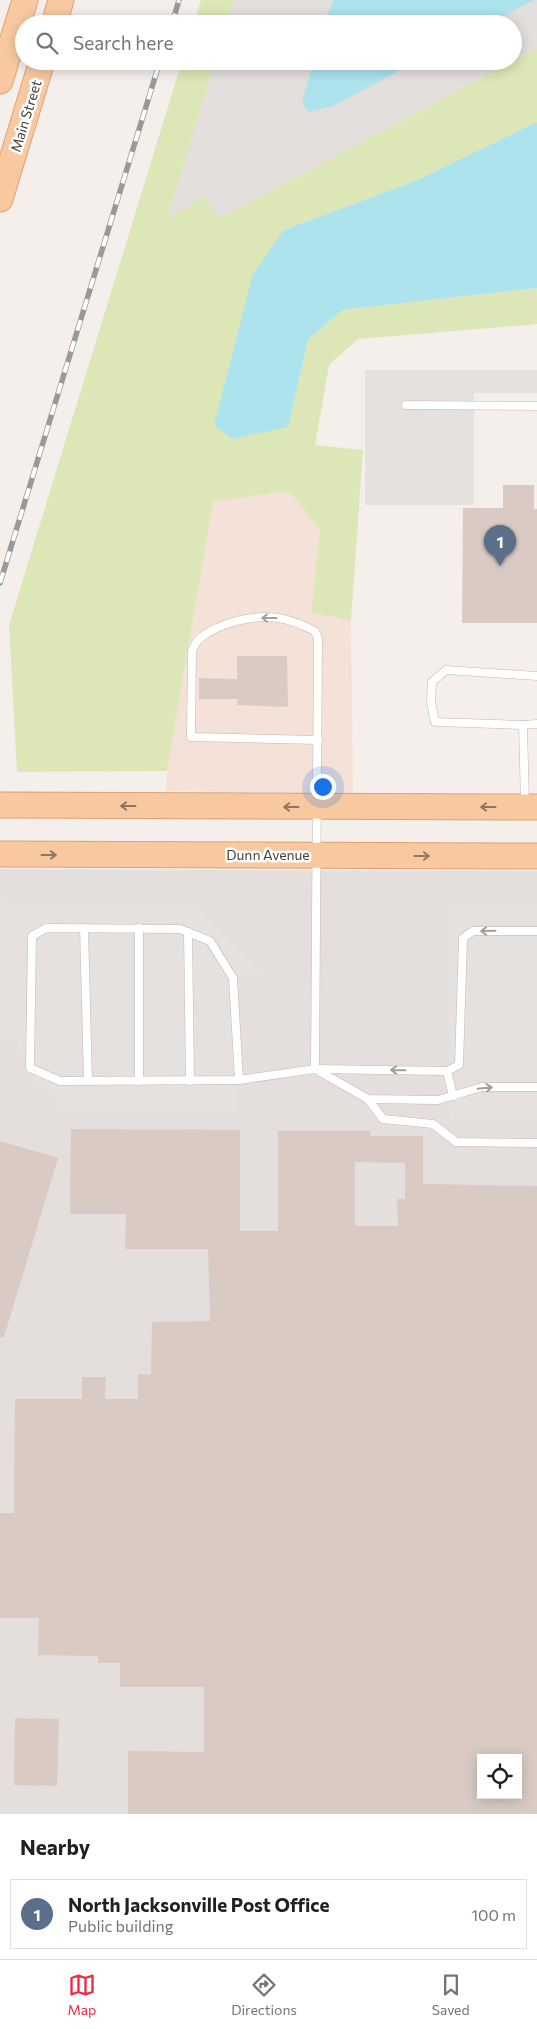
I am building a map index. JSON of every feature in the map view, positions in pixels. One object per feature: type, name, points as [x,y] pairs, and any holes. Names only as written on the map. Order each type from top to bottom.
[{"type":"main road","points":[[20,15],[25,0]]},
{"type":"main road","points":[[57,15],[61,0]]},
{"type":"main road","points":[[0,81],[15,32]]},
{"type":"main road","name":"Main Street","points":[[0,199],[39,70]]},
{"type":"main road","points":[[0,806],[531,807]]},
{"type":"main road","name":"Dunn Avenue","points":[[0,854],[537,856]]},
{"type":"lane","points":[[406,405],[537,406]]},
{"type":"lane","points":[[315,1069],[318,807],[318,740],[318,639],[316,631],[297,622],[277,617],[252,618],[218,627],[198,639],[192,651],[191,736],[318,740]]},
{"type":"lane","points":[[537,676],[446,670],[432,682],[431,702],[435,722],[537,724]]},
{"type":"lane","points":[[523,725],[531,807]]},
{"type":"lane","points":[[239,1080],[233,978],[210,941],[180,929],[46,928],[32,936],[30,1068],[60,1081],[190,1081],[239,1080],[315,1069],[447,1071],[459,1065],[463,938],[473,931],[537,931]]},
{"type":"lane","points":[[84,928],[88,1081]]},
{"type":"lane","points":[[139,928],[139,1081]]},
{"type":"lane","points":[[188,932],[190,1081]]},
{"type":"lane","points":[[315,1069],[368,1099],[383,1118],[433,1124],[456,1142],[537,1143]]},
{"type":"lane","points":[[447,1071],[452,1096]]},
{"type":"lane","points":[[368,1099],[438,1100],[482,1087],[537,1087]]},
{"type":"shaded area","points":[[234,0],[537,0],[537,48],[522,56],[522,15],[230,15]]},
{"type":"shaded area","points":[[212,70],[496,70],[218,219],[166,220]]},
{"type":"shaded area","points":[[365,370],[537,370],[537,393],[474,393],[474,505],[365,505]]},
{"type":"shaded area","points":[[290,491],[320,531],[311,613],[351,620],[353,793],[166,791],[167,771],[213,500]]},
{"type":"shaded area","points":[[0,869],[537,871],[537,1814],[0,1814]]},
{"type":"shaded area","points":[[0,901],[152,904],[198,907],[263,972],[233,980],[236,1110],[58,1109],[59,1094],[51,1093],[38,1086],[18,1054],[17,1040],[0,1039]]},
{"type":"shaded area","points":[[447,904],[537,904],[537,1121],[449,1120]]},
{"type":"green space","points":[[201,0],[234,0],[230,15],[197,15]]},
{"type":"green space","points":[[537,48],[537,122],[415,181],[284,230],[288,427],[308,340],[342,310],[537,288],[537,324],[358,339],[329,365],[315,445],[363,450],[351,620],[311,613],[320,531],[290,491],[213,501],[167,771],[17,772],[9,625],[179,70],[212,70],[167,220],[204,196],[218,219],[496,70],[522,70],[522,56]]},
{"type":"water","points":[[333,0],[534,0],[506,15],[328,15]]},
{"type":"water","points":[[311,70],[401,70],[333,106],[308,112],[302,101]]},
{"type":"water","points":[[537,122],[537,288],[342,310],[308,340],[288,427],[232,439],[214,425],[253,274],[284,230],[415,181]]},
{"type":"building","points":[[503,485],[534,485],[534,509],[537,509],[537,623],[462,623],[463,508],[503,508]]},
{"type":"building","points":[[237,656],[287,656],[288,707],[237,705],[238,699],[199,699],[199,678],[237,679]]},
{"type":"building","points":[[71,1129],[240,1130],[240,1231],[278,1231],[278,1131],[370,1131],[370,1136],[423,1136],[423,1184],[537,1186],[537,1814],[128,1814],[128,1751],[204,1752],[204,1687],[120,1687],[120,1663],[98,1663],[98,1656],[38,1655],[39,1618],[0,1618],[0,1513],[14,1513],[15,1399],[82,1399],[82,1377],[106,1377],[105,1399],[138,1399],[138,1374],[151,1375],[152,1322],[210,1321],[208,1249],[125,1249],[126,1214],[70,1214]],"holes":[[[355,1162],[405,1163],[405,1199],[397,1199],[398,1226],[355,1226]]]},
{"type":"building","points":[[0,1141],[58,1158],[4,1337],[0,1337]]},
{"type":"building","points":[[15,1718],[59,1719],[57,1786],[14,1785]]},
{"type":"railway","points":[[175,15],[179,0]]},
{"type":"railway","points":[[0,583],[157,70]]},
{"type":"place","name":"North Jacksonville Post Office","points":[[500,566]]}]
